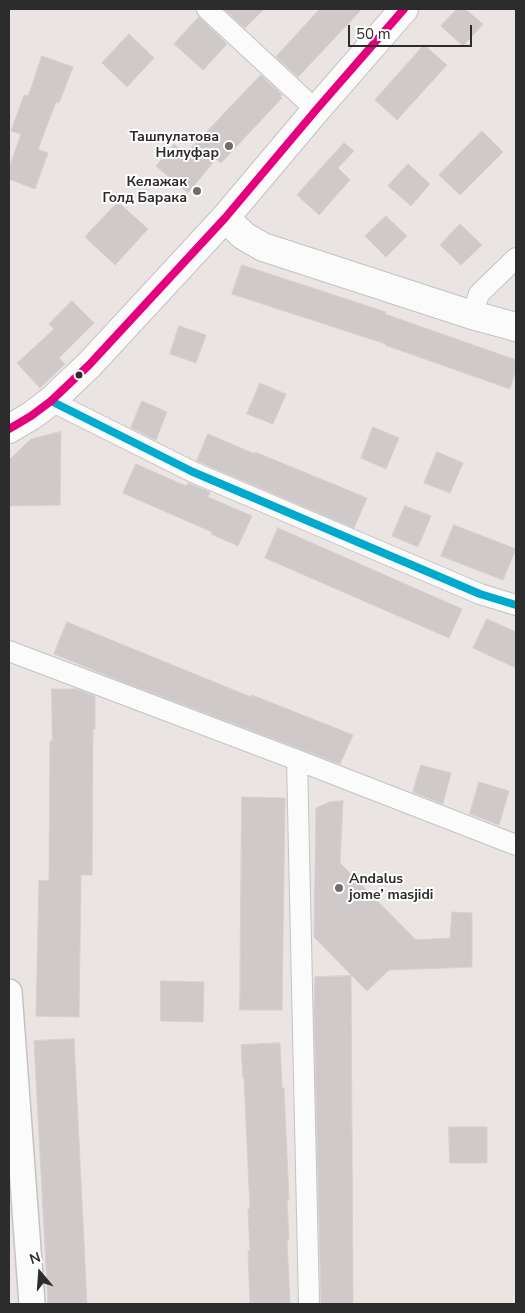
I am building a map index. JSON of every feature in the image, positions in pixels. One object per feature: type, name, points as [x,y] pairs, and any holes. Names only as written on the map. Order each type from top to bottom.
[{"type":"main road","points":[[9,428],[31,416],[51,401],[89,365],[226,218],[316,110],[404,9]]},
{"type":"main road","points":[[226,218],[244,236],[264,248],[472,315],[516,327]]},
{"type":"street","points":[[207,9],[316,110]]},
{"type":"street","points":[[472,315],[479,294],[516,258]]},
{"type":"street","points":[[51,401],[193,472],[480,594],[516,605]]},
{"type":"street","points":[[9,651],[516,845]]},
{"type":"street","points":[[297,760],[309,1304]]},
{"type":"street","points":[[9,992],[32,1304]]},
{"type":"building","points":[[224,9],[264,9],[245,28]]},
{"type":"building","points":[[320,9],[362,9],[298,77],[276,57]]},
{"type":"building","points":[[457,9],[465,9],[483,24],[463,46],[441,26]]},
{"type":"building","points":[[199,17],[227,44],[203,70],[174,44]]},
{"type":"building","points":[[129,34],[154,58],[127,87],[102,63]]},
{"type":"building","points":[[424,45],[447,65],[397,120],[375,100]]},
{"type":"building","points":[[42,56],[73,67],[59,103],[56,102],[38,149],[48,153],[35,189],[9,179],[9,168],[21,134],[11,131],[24,95],[28,96]]},
{"type":"building","points":[[261,75],[282,95],[280,96],[282,98],[221,163],[216,159],[188,193],[156,166],[174,144],[185,154]]},
{"type":"building","points":[[482,131],[503,152],[460,195],[439,175]]},
{"type":"building","points":[[344,143],[354,151],[338,168],[350,180],[319,215],[297,195]]},
{"type":"building","points":[[408,164],[430,184],[411,206],[388,186]]},
{"type":"building","points":[[118,202],[148,229],[115,265],[85,237]]},
{"type":"building","points":[[386,216],[407,236],[386,257],[365,236]]},
{"type":"building","points":[[460,224],[482,245],[461,265],[440,245]]},
{"type":"building","points":[[242,265],[386,312],[385,314],[516,360],[516,369],[510,389],[386,344],[232,294]]},
{"type":"building","points":[[72,301],[94,323],[59,358],[65,364],[40,388],[17,363],[54,329],[49,324]]},
{"type":"building","points":[[179,326],[206,335],[196,363],[170,354]]},
{"type":"building","points":[[260,383],[286,394],[273,424],[247,414]]},
{"type":"building","points":[[142,401],[167,412],[156,440],[131,428]]},
{"type":"building","points":[[373,427],[399,438],[386,469],[361,458]]},
{"type":"building","points":[[61,432],[60,505],[9,506],[9,460],[31,439]]},
{"type":"building","points":[[208,434],[367,498],[354,528],[197,461]]},
{"type":"building","points":[[437,452],[463,463],[450,493],[424,483]]},
{"type":"building","points":[[136,464],[181,484],[187,486],[188,483],[210,492],[208,497],[252,516],[238,546],[211,534],[212,532],[123,493]]},
{"type":"building","points":[[405,506],[431,516],[418,547],[392,536]]},
{"type":"building","points":[[454,525],[516,549],[503,580],[441,556]]},
{"type":"building","points":[[278,528],[462,609],[449,638],[265,558]]},
{"type":"building","points":[[487,619],[516,632],[516,668],[473,648]]},
{"type":"building","points":[[67,622],[251,697],[252,695],[353,735],[340,764],[54,654]]},
{"type":"building","points":[[52,689],[76,689],[95,696],[92,875],[81,875],[79,1017],[36,1016],[39,880],[49,881]]},
{"type":"building","points":[[421,765],[451,773],[443,804],[413,792]]},
{"type":"building","points":[[479,782],[509,791],[499,825],[470,814]]},
{"type":"building","points":[[242,797],[285,798],[282,1010],[240,1010]]},
{"type":"building","name":"Andalus jome’ masjidi","points":[[343,801],[340,863],[416,940],[450,938],[452,912],[472,913],[472,967],[389,970],[367,991],[314,937],[316,808],[330,802]]},
{"type":"building","points":[[351,976],[353,1304],[321,1304],[314,1010],[315,977]]},
{"type":"building","points":[[161,981],[204,982],[203,1022],[161,1021]]},
{"type":"building","points":[[74,1039],[87,1304],[48,1304],[34,1041]]},
{"type":"building","points":[[280,1043],[289,1200],[287,1200],[289,1240],[287,1240],[290,1304],[250,1304],[248,1209],[250,1209],[241,1045]]},
{"type":"building","points":[[449,1127],[487,1127],[487,1163],[450,1163]]},
{"type":"transit line","points":[[9,429],[51,401],[89,365],[225,218],[404,9]]},
{"type":"transit line","points":[[51,401],[193,472],[480,594],[516,605]]},
{"type":"place","name":"Ташпулатова Нилуфар","points":[[229,146]]},
{"type":"place","name":"Келажак Голд Барака","points":[[197,191]]},
{"type":"place","name":"Andalus jome’ masjidi","points":[[339,888]]}]
